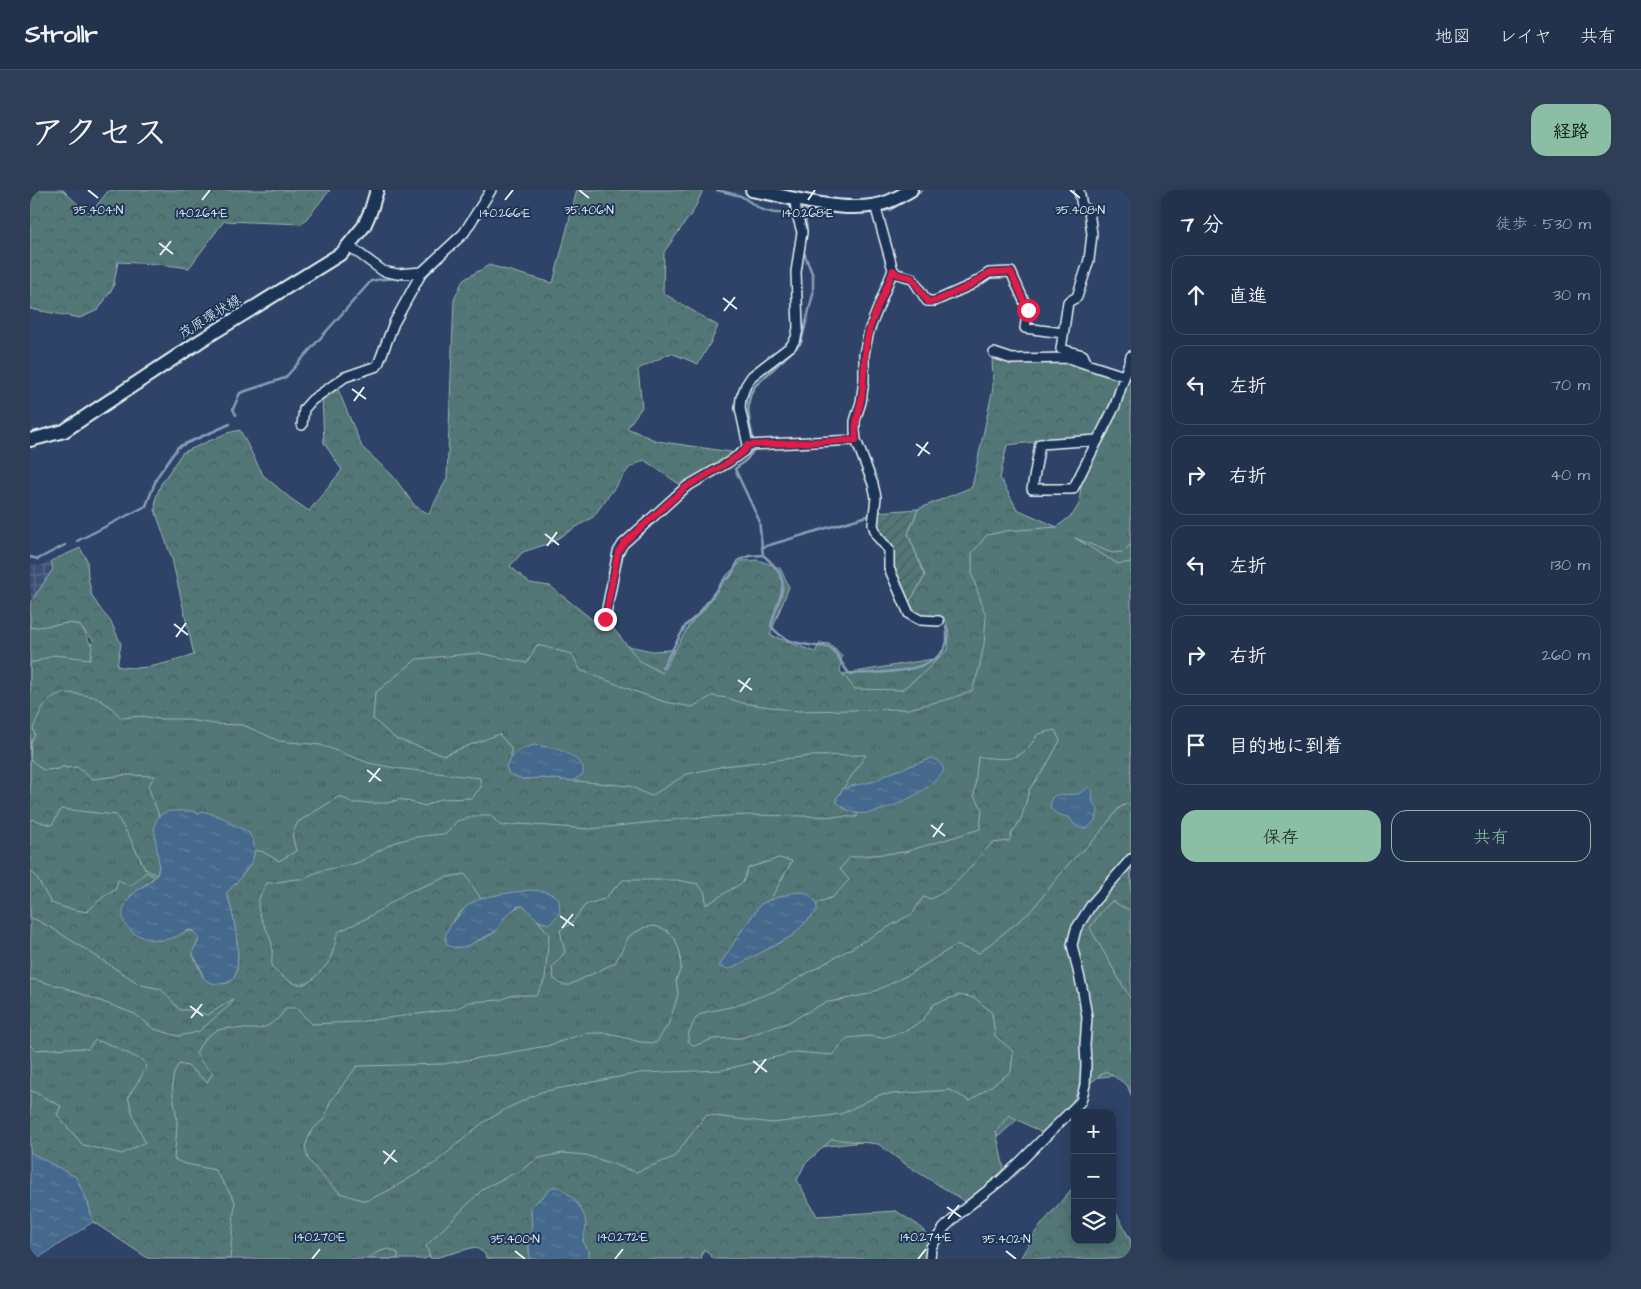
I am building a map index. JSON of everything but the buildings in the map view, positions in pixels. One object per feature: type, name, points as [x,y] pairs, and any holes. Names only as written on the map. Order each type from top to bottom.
[{"type":"main road","name":"茂原環状線","points":[[30,440],[64,431],[200,341],[342,254],[364,226],[377,190]]},
{"type":"main road","points":[[752,190],[832,206],[875,205],[890,202],[911,190]]},
{"type":"street","points":[[302,425],[304,409],[312,400],[345,377],[376,366],[394,323],[422,272],[464,233],[491,190]]},
{"type":"street","points":[[1079,190],[1082,206],[1089,211],[1092,234],[1091,243],[1089,260],[1077,296],[1068,302],[1061,349],[1084,355],[1087,364]]},
{"type":"street","points":[[605,619],[618,552],[623,544],[686,487],[729,462],[744,451],[748,445],[740,408],[741,398],[746,385],[752,376],[791,346],[796,338],[798,328],[796,272],[802,232],[796,211],[795,198]]},
{"type":"street","points":[[875,205],[893,270],[897,274],[912,278],[928,302],[936,301],[971,285],[989,273],[1011,272],[1028,310],[1025,328],[1062,333]]},
{"type":"street","points":[[349,246],[383,271],[398,274],[422,272]]},
{"type":"street","points":[[893,270],[869,331],[864,354],[863,386],[855,421],[856,440],[876,497],[873,525],[877,536],[889,550],[889,568],[909,614],[920,620],[939,621]]},
{"type":"street","points":[[994,354],[1012,359],[1068,358],[1124,376]]},
{"type":"street","points":[[1098,440],[1040,444],[1032,489],[1073,489],[1098,440],[1114,406],[1131,356]]},
{"type":"street","points":[[748,445],[856,440]]},
{"type":"street","points":[[930,1259],[931,1248],[944,1228],[1001,1180],[1081,1101],[1086,1065],[1086,1017],[1083,992],[1072,945],[1076,929],[1092,904],[1131,860]]},
{"type":"shaded area","points":[[51,561],[53,569],[31,603],[30,565],[40,566]]},
{"type":"green space","points":[[30,190],[63,190],[89,215],[109,190],[330,190],[302,224],[224,221],[189,268],[118,262],[113,288],[98,310],[80,318],[30,309]]},
{"type":"green space","points":[[577,190],[703,190],[694,210],[664,252],[663,293],[718,326],[698,364],[671,353],[638,369],[642,407],[627,428],[657,441],[737,453],[682,486],[644,460],[629,468],[593,517],[550,543],[523,552],[510,566],[530,583],[550,586],[594,621],[602,619],[607,621],[640,661],[662,673],[688,627],[725,577],[742,561],[758,560],[780,568],[789,587],[770,635],[815,652],[820,643],[829,644],[842,655],[840,671],[855,689],[901,690],[921,675],[948,649],[949,633],[946,621],[910,613],[908,604],[925,576],[908,534],[918,509],[972,487],[993,388],[992,355],[1073,363],[1118,380],[1101,427],[1092,436],[1007,445],[1000,478],[1017,509],[1057,527],[1006,531],[987,535],[972,553],[972,575],[986,616],[984,644],[972,691],[908,709],[797,711],[742,703],[728,698],[712,696],[692,707],[665,702],[580,670],[572,654],[537,645],[527,663],[479,653],[417,659],[375,693],[373,719],[396,739],[444,755],[499,734],[511,748],[511,758],[506,766],[523,779],[542,778],[630,786],[651,796],[687,774],[724,766],[810,756],[866,755],[836,799],[843,808],[857,813],[857,817],[748,815],[690,818],[590,829],[521,824],[501,826],[490,815],[481,815],[457,821],[446,834],[417,837],[396,842],[359,862],[323,870],[304,879],[267,883],[261,893],[258,907],[259,914],[272,944],[272,968],[289,981],[300,984],[306,983],[312,980],[325,967],[331,956],[338,932],[367,918],[406,893],[447,877],[465,874],[481,899],[469,905],[458,915],[453,921],[445,940],[466,946],[492,934],[511,911],[523,906],[529,910],[549,934],[545,979],[537,995],[513,995],[500,1000],[469,1002],[455,1009],[358,1022],[312,1024],[296,1008],[286,1008],[277,1019],[266,1026],[256,1029],[225,1029],[215,1032],[205,1039],[196,1053],[203,1064],[213,1073],[207,1082],[188,1066],[179,1064],[173,1078],[172,1085],[177,1123],[174,1159],[182,1163],[215,1170],[235,1201],[230,1259],[149,1259],[93,1222],[88,1203],[30,1152],[30,1090],[61,1106],[57,1115],[83,1145],[122,1154],[145,1142],[135,1121],[128,1097],[146,1069],[145,1062],[109,1044],[95,1040],[88,1049],[35,1050],[30,1045],[30,979],[60,986],[135,1014],[154,1029],[178,1036],[198,1032],[231,1004],[233,999],[208,1015],[190,1010],[180,1010],[161,989],[141,985],[52,928],[30,917],[30,870],[36,876],[51,903],[87,912],[103,897],[115,890],[118,880],[131,886],[146,872],[155,877],[130,896],[151,939],[168,939],[186,932],[193,932],[199,939],[193,955],[203,977],[221,984],[232,980],[236,974],[238,964],[237,938],[232,911],[226,893],[252,862],[255,850],[263,852],[279,861],[296,851],[292,834],[298,822],[340,796],[353,803],[388,803],[400,799],[425,806],[441,799],[472,798],[481,787],[480,778],[369,763],[321,745],[279,741],[243,725],[141,716],[122,718],[98,699],[86,695],[67,693],[53,697],[43,706],[33,729],[35,734],[31,742],[30,757],[30,662],[54,655],[90,659],[93,640],[79,625],[69,623],[30,628],[30,603],[53,569],[51,561],[80,548],[87,560],[92,596],[111,622],[121,644],[117,666],[127,668],[147,667],[194,655],[172,559],[155,510],[156,497],[161,484],[182,453],[227,433],[240,430],[263,475],[309,511],[342,470],[324,443],[322,396],[336,385],[362,447],[393,476],[415,506],[429,514],[447,478],[454,300],[463,280],[489,265],[553,283]]},
{"type":"green space","points":[[1131,365],[1131,1074],[1060,1081],[999,1136],[926,1143],[880,1140],[819,1147],[462,1241],[424,1259],[191,1259],[30,1127],[30,606],[72,607],[90,643],[118,691],[423,621],[591,638],[652,651],[739,646],[831,676],[957,655],[966,496],[1057,527],[1073,514],[1079,504],[1082,477],[1109,432]]},
{"type":"green space","points":[[918,509],[908,534],[925,576],[908,604],[876,524],[877,512]]},
{"type":"green space","points":[[1075,538],[1112,553],[1123,552],[1131,544],[1131,562],[1118,564]]},
{"type":"green space","points":[[1055,730],[1060,741],[1045,768],[1030,788],[1021,819],[1009,841],[992,843],[957,882],[931,899],[923,897],[913,913],[778,990],[735,1006],[706,1012],[697,1016],[689,1032],[688,1041],[694,1046],[713,1039],[741,1038],[787,1023],[824,1003],[869,994],[908,975],[956,945],[979,953],[1030,912],[1071,861],[1094,840],[1119,808],[1128,803],[1131,805],[1131,911],[1112,901],[1100,913],[1090,928],[1131,1000],[1131,1095],[1127,1085],[1106,1071],[1077,1093],[1069,1107],[1044,1134],[1009,1115],[996,1131],[1005,1174],[966,1202],[908,1166],[878,1144],[832,1139],[805,1164],[797,1180],[817,1216],[896,1211],[918,1225],[932,1240],[928,1259],[714,1259],[704,1249],[701,1259],[589,1259],[589,1251],[583,1240],[586,1227],[556,1187],[553,1187],[531,1208],[532,1229],[528,1237],[530,1259],[487,1259],[484,1253],[475,1247],[431,1259],[426,1246],[484,1188],[521,1170],[539,1158],[563,1153],[586,1155],[636,1172],[674,1157],[706,1115],[773,1123],[841,1114],[879,1095],[950,1090],[970,1101],[1011,1072],[1013,1051],[995,1036],[992,1013],[975,998],[959,995],[934,1004],[922,1021],[903,1032],[882,1038],[869,1036],[847,1038],[832,1055],[796,1052],[723,1070],[639,1073],[541,1092],[481,1124],[435,1163],[388,1191],[365,1201],[340,1193],[308,1159],[305,1147],[311,1131],[325,1118],[330,1102],[357,1066],[444,1064],[547,1046],[586,1033],[607,1033],[640,1042],[656,1043],[668,1025],[674,1008],[678,994],[676,980],[681,968],[680,952],[675,939],[666,930],[655,926],[645,927],[629,936],[615,963],[569,985],[562,985],[554,979],[552,968],[565,952],[560,930],[572,923],[585,905],[604,899],[623,880],[677,880],[698,884],[705,893],[706,905],[743,882],[748,868],[779,858],[792,861],[770,900],[760,905],[720,966],[740,962],[792,936],[816,911],[817,903],[833,897],[849,880],[840,869],[850,857],[905,852],[980,829],[982,808],[974,796],[978,757],[1005,759],[1019,755],[1025,751],[1038,734]]},
{"type":"green space","points":[[30,759],[43,770],[58,769],[64,766],[65,768],[77,767],[92,779],[127,775],[155,776],[148,786],[159,816],[156,823],[156,831],[159,868],[156,875],[145,869],[129,836],[116,815],[61,809],[52,825],[30,819]]},
{"type":"green space","points":[[1071,1190],[1071,1244],[1116,1244],[1116,1213],[1131,1241],[1131,1259],[1020,1259],[1036,1231]]},
{"type":"green space","points":[[389,1249],[398,1253],[398,1259],[369,1259],[377,1252]]},
{"type":"water","points":[[535,745],[549,747],[573,757],[583,767],[583,774],[573,781],[542,778],[523,779],[509,774],[506,766],[512,758],[518,752]]},
{"type":"water","points":[[932,758],[939,761],[944,770],[929,786],[905,800],[878,811],[866,813],[853,812],[836,802],[843,789],[876,781],[885,775]]},
{"type":"water","points":[[1089,787],[1092,790],[1093,803],[1098,809],[1095,820],[1087,828],[1077,827],[1070,818],[1057,814],[1050,808],[1052,797],[1056,795],[1078,794]]},
{"type":"water","points":[[169,811],[193,811],[198,814],[202,811],[220,816],[249,833],[253,840],[255,850],[252,862],[226,893],[232,911],[238,951],[236,973],[229,982],[213,983],[204,978],[193,953],[199,939],[194,931],[187,931],[169,939],[150,939],[133,932],[124,920],[123,911],[130,897],[155,877],[158,872],[159,861],[155,826],[158,817]]},
{"type":"water","points":[[530,890],[549,893],[559,899],[560,912],[551,923],[542,923],[523,906],[518,906],[503,919],[498,929],[493,933],[467,946],[454,948],[447,945],[446,934],[448,929],[471,903],[492,896]]},
{"type":"water","points":[[803,892],[814,899],[817,911],[792,936],[730,969],[719,966],[760,905],[791,893]]},
{"type":"water","points":[[30,1152],[76,1177],[88,1203],[93,1222],[37,1259],[30,1253]]},
{"type":"water","points":[[553,1187],[559,1187],[574,1199],[582,1212],[586,1221],[583,1242],[589,1251],[589,1259],[530,1259],[528,1237],[532,1229],[531,1208]]},
{"type":"waterway","points":[[717,190],[741,196],[762,210],[775,213],[791,213]]},
{"type":"waterway","points":[[914,195],[922,190]]},
{"type":"waterway","points":[[882,211],[890,210],[909,198]]},
{"type":"waterway","points":[[803,211],[820,210]]},
{"type":"waterway","points":[[804,211],[807,230],[804,245]]},
{"type":"waterway","points":[[863,212],[870,213]]},
{"type":"waterway","points":[[423,279],[454,248]]},
{"type":"waterway","points":[[753,438],[748,405],[755,386],[801,343],[813,294],[813,276],[803,250]]},
{"type":"waterway","points":[[236,415],[233,409],[240,393],[285,378],[371,281],[410,278]]},
{"type":"waterway","points":[[77,541],[146,506],[157,477],[178,447],[230,424]]},
{"type":"waterway","points":[[753,451],[735,469],[759,520],[763,555]]},
{"type":"waterway","points":[[763,547],[867,516]]},
{"type":"waterway","points":[[30,557],[38,559],[65,545]]},
{"type":"waterway","points":[[662,668],[686,625],[702,611],[724,580],[730,577],[739,560],[750,556],[763,555],[779,573],[782,581],[781,596],[771,626],[776,632],[791,641],[832,649],[850,674],[904,670],[930,662],[940,655],[946,645],[946,626]]},
{"type":"route","points":[[605,619],[618,552],[623,544],[686,487],[729,462],[744,451],[748,445],[856,440],[855,421],[861,402],[864,380],[864,354],[869,331],[893,270],[897,274],[912,278],[928,302],[936,301],[971,285],[989,273],[1011,272],[1028,310]]}]
